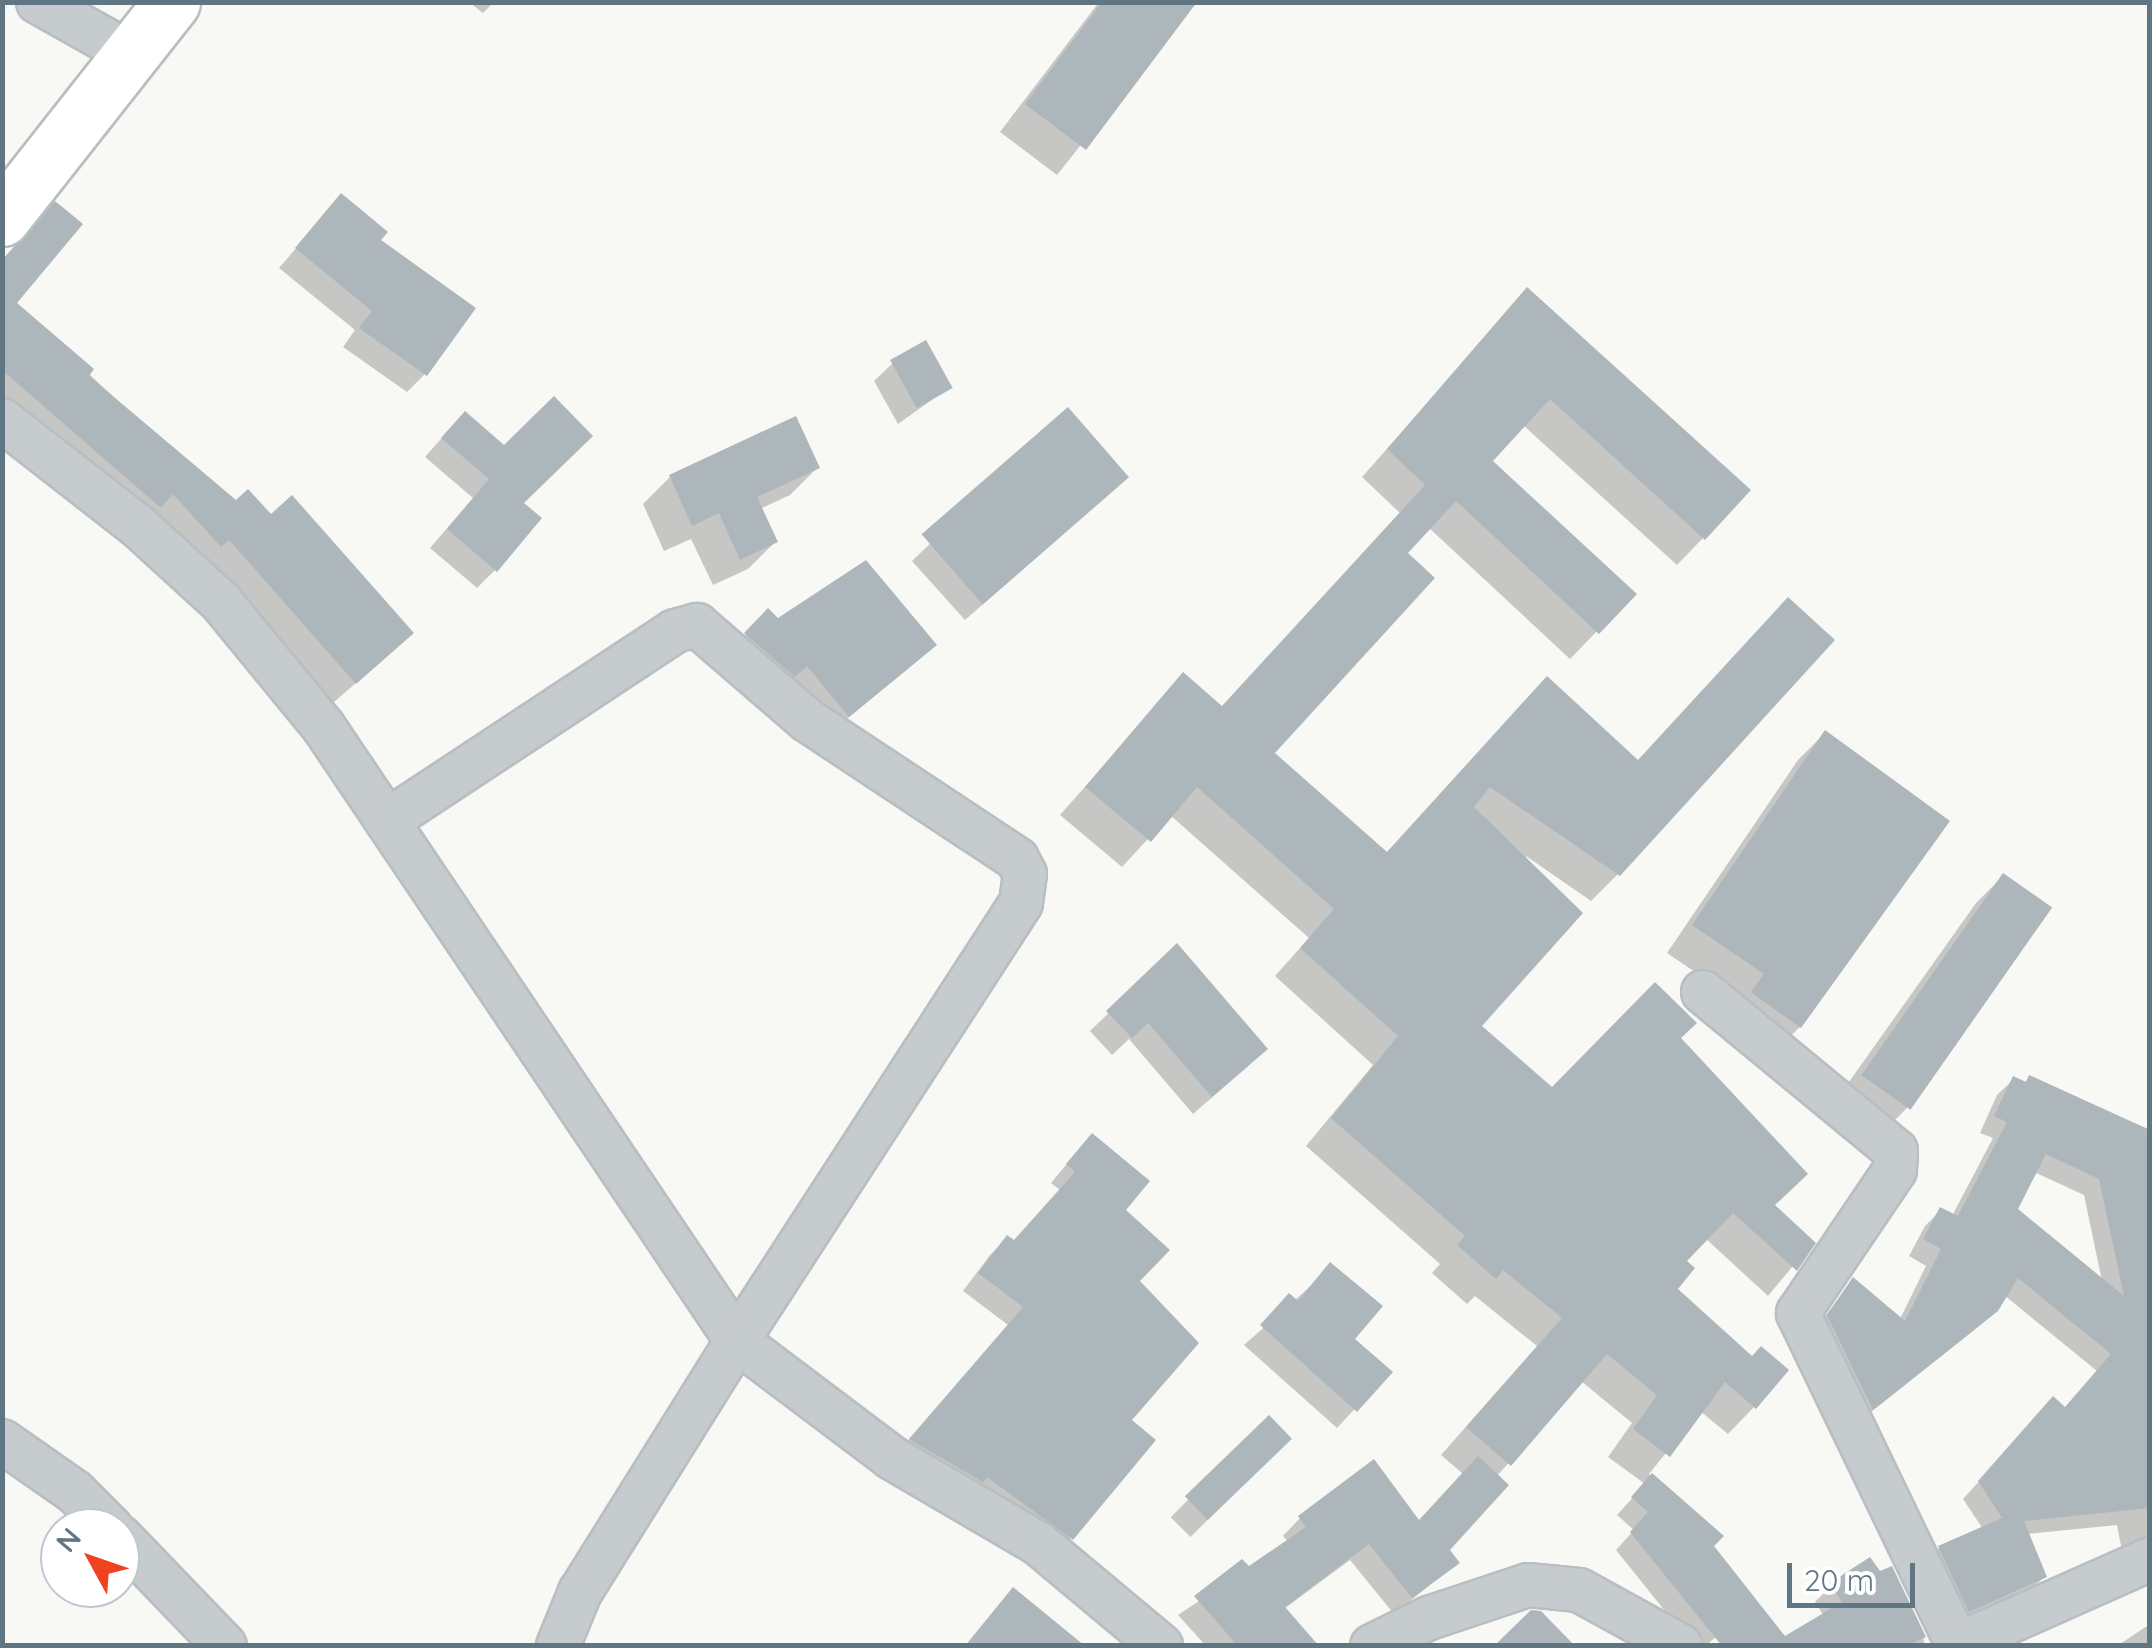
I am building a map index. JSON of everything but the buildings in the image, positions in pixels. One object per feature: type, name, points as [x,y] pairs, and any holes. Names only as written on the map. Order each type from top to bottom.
[{"type":"street","points":[[38,2],[129,53]]},
{"type":"street","points":[[2,218],[172,2]]},
{"type":"street","points":[[2,420],[138,527],[220,602],[323,726],[737,1341],[892,1458],[1039,1544],[1161,1646]]},
{"type":"street","points":[[387,821],[675,630],[697,625],[808,720],[1017,859],[1025,874],[1021,903],[737,1341],[580,1592],[558,1646]]},
{"type":"street","points":[[1702,992],[1896,1151],[1894,1170],[1798,1312],[1957,1645],[2150,1559]]},
{"type":"street","points":[[2,1442],[75,1492],[91,1508]]},
{"type":"street","points":[[140,1558],[225,1646]]},
{"type":"street","points":[[1372,1646],[1429,1618],[1528,1585],[1579,1590],[1681,1646]]}]
